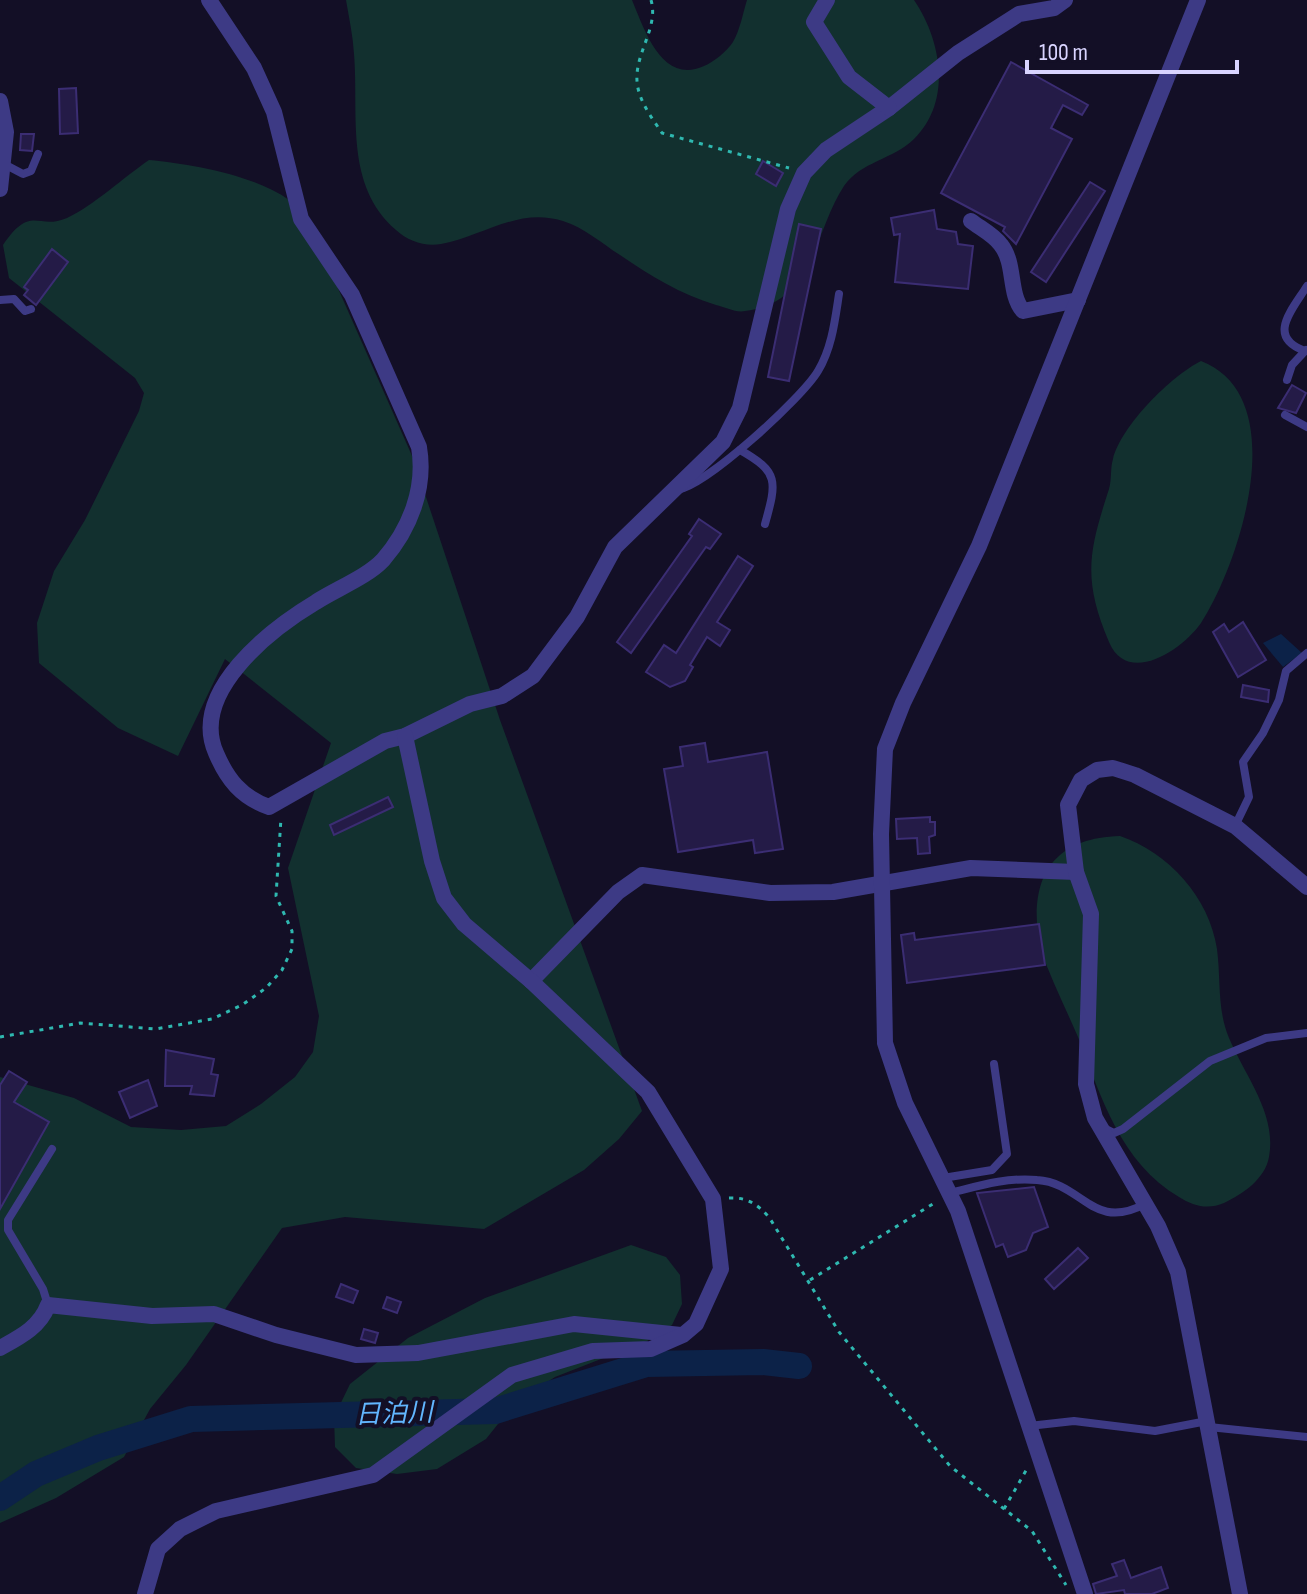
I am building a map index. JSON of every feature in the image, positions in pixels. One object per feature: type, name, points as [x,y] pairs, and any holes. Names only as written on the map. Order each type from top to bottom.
[{"type":"street","points":[[209,0],[261,83],[274,112],[301,219],[352,295],[419,447],[423,469],[409,521],[382,562],[311,604],[253,650],[216,698],[212,745],[225,775],[249,800],[269,807],[385,741],[405,736],[470,704],[502,696],[533,676],[577,617],[615,547],[723,442],[740,408],[788,209],[804,173],[826,150],[889,108],[958,53],[1019,14],[1054,8],[1065,0]]},
{"type":"street","points":[[827,0],[814,22],[849,77],[889,108]]},
{"type":"street","points":[[1085,1594],[946,1186],[905,1103],[885,1043],[885,749],[903,703],[979,546],[1198,0]]},
{"type":"street","points":[[0,101],[6,132],[0,189]]},
{"type":"street","points":[[971,221],[999,242],[1007,254],[1016,303],[1023,311],[1078,300]]},
{"type":"street","points":[[145,1594],[158,1549],[180,1529],[216,1511],[373,1475],[512,1375],[593,1351],[651,1349],[683,1335],[696,1324],[721,1269],[713,1199],[648,1092],[531,981],[464,924],[444,898],[432,861],[405,736]]},
{"type":"street","points":[[1240,1594],[1178,1272],[1145,1204],[1100,1126],[1086,1084],[1091,914],[1076,872],[1068,805],[1081,780],[1097,770],[1113,768],[1135,775],[1235,826],[1307,887]]},
{"type":"street","points":[[531,981],[618,892],[642,875],[770,893],[833,892],[971,868],[1076,872]]},
{"type":"street","points":[[0,1348],[29,1332],[44,1316],[48,1305],[152,1316],[214,1314],[276,1335],[356,1355],[418,1353],[574,1324],[683,1335]]},
{"type":"lane","points":[[4,164],[23,174],[31,171],[38,154]]},
{"type":"lane","points":[[1287,380],[1292,365],[1306,350],[1292,346],[1284,336],[1284,323],[1307,286]]},
{"type":"lane","points":[[673,491],[688,488],[723,467],[817,374],[828,352],[839,294]]},
{"type":"lane","points":[[0,300],[14,299],[25,311],[31,309]]},
{"type":"lane","points":[[1285,415],[1307,427]]},
{"type":"lane","points":[[740,450],[767,465],[771,474],[772,501],[765,524]]},
{"type":"lane","points":[[1235,826],[1249,797],[1243,762],[1263,733],[1279,700],[1286,671],[1307,653]]},
{"type":"lane","points":[[1100,1126],[1114,1133],[1123,1129],[1210,1061],[1266,1038],[1307,1033]]},
{"type":"lane","points":[[946,1186],[992,1170],[1007,1154],[994,1064]]},
{"type":"lane","points":[[48,1305],[43,1289],[8,1230],[8,1220],[29,1181],[52,1149]]},
{"type":"lane","points":[[946,1186],[1038,1179],[1104,1212],[1125,1215],[1145,1204]]},
{"type":"lane","points":[[1029,1426],[1074,1421],[1155,1431],[1208,1424],[1307,1437]]},
{"type":"path","points":[[651,0],[654,12],[638,60],[637,83],[646,108],[662,133],[804,173]]},
{"type":"path","points":[[0,1037],[80,1023],[156,1029],[212,1019],[242,1005],[266,988],[282,970],[292,949],[292,931],[276,896],[281,802]]},
{"type":"path","points":[[809,1281],[946,1186]]},
{"type":"path","points":[[713,1199],[742,1197],[759,1205],[839,1332],[950,1466],[1032,1531],[1071,1594]]},
{"type":"path","points":[[1004,1509],[1037,1449]]},
{"type":"green space","points":[[346,0],[632,0],[657,52],[666,62],[689,70],[712,62],[733,42],[747,0],[914,0],[924,16],[936,52],[938,90],[926,124],[914,139],[859,171],[844,186],[809,263],[786,295],[768,305],[738,311],[678,290],[586,232],[563,221],[547,218],[516,220],[435,245],[417,242],[401,234],[379,212],[361,171],[357,148],[353,47]]},
{"type":"green space","points":[[149,160],[203,168],[258,184],[289,200],[310,225],[413,458],[500,720],[642,1111],[619,1139],[584,1170],[484,1229],[345,1217],[282,1228],[186,1365],[150,1409],[124,1457],[56,1498],[0,1523],[0,1077],[74,1098],[131,1127],[181,1130],[226,1126],[295,1077],[313,1052],[319,1016],[288,868],[331,743],[225,659],[178,756],[118,728],[39,663],[37,623],[54,571],[85,520],[139,411],[144,393],[135,378],[9,278],[3,245],[13,232],[28,221],[57,221],[77,213]]},
{"type":"green space","points":[[1201,361],[1229,380],[1246,409],[1252,444],[1250,483],[1243,523],[1216,596],[1193,633],[1155,659],[1142,663],[1129,662],[1118,655],[1109,642],[1100,620],[1092,582],[1093,548],[1110,485],[1112,463],[1118,446],[1136,417],[1162,390]]},
{"type":"green space","points":[[1120,836],[1155,854],[1170,866],[1184,879],[1205,912],[1217,949],[1225,1027],[1264,1110],[1270,1141],[1267,1165],[1246,1190],[1218,1205],[1201,1206],[1179,1197],[1159,1183],[1128,1147],[1105,1105],[1040,948],[1037,903],[1048,868],[1075,845]]},
{"type":"green space","points":[[631,1245],[666,1257],[680,1275],[682,1304],[672,1325],[647,1341],[555,1377],[514,1404],[486,1439],[437,1469],[397,1474],[356,1468],[335,1447],[334,1417],[350,1384],[408,1338],[485,1298]]},
{"type":"water","points":[[1281,634],[1302,653],[1283,667],[1263,643]]},
{"type":"building","points":[[1011,62],[1088,105],[1082,115],[1063,105],[1051,128],[1072,139],[1016,244],[1003,231],[1005,227],[941,193]]},
{"type":"building","points":[[76,88],[78,133],[60,134],[59,89]]},
{"type":"building","points":[[21,134],[34,134],[32,151],[20,150]]},
{"type":"building","points":[[763,161],[783,173],[776,186],[756,174]]},
{"type":"building","points":[[1090,182],[1105,191],[1046,282],[1031,272]]},
{"type":"building","points":[[934,210],[937,229],[956,232],[958,244],[973,246],[968,289],[895,282],[900,234],[894,235],[891,218]]},
{"type":"building","points":[[799,224],[821,229],[789,381],[768,377]]},
{"type":"building","points":[[52,249],[68,262],[36,305],[24,295],[28,290],[24,287]]},
{"type":"building","points":[[1292,385],[1306,393],[1296,413],[1278,408]]},
{"type":"building","points":[[699,519],[721,534],[710,549],[706,547],[631,653],[617,642],[692,536],[689,534]]},
{"type":"building","points":[[738,556],[753,566],[717,622],[730,630],[720,646],[707,637],[690,665],[693,667],[685,681],[670,687],[646,672],[664,645],[676,653]]},
{"type":"building","points":[[1243,622],[1266,660],[1238,677],[1213,632],[1224,624],[1229,632]]},
{"type":"building","points":[[1243,685],[1269,690],[1268,702],[1241,697]]},
{"type":"building","points":[[705,743],[708,762],[767,752],[783,849],[755,853],[753,840],[678,852],[664,769],[683,766],[680,747]]},
{"type":"building","points":[[388,797],[393,807],[334,835],[330,825]]},
{"type":"building","points":[[930,817],[930,822],[935,822],[935,835],[929,837],[930,853],[918,854],[917,838],[897,839],[896,819]]},
{"type":"building","points":[[1039,924],[1045,965],[907,983],[901,935],[914,933],[915,940]]},
{"type":"building","points":[[166,1050],[214,1059],[211,1074],[218,1075],[214,1096],[190,1094],[192,1086],[165,1086]]},
{"type":"building","points":[[9,1071],[27,1082],[14,1102],[49,1122],[0,1209],[0,1085]]},
{"type":"building","points":[[148,1080],[157,1106],[130,1118],[119,1092]]},
{"type":"building","points":[[1034,1187],[1048,1227],[1033,1233],[1026,1250],[1008,1257],[1003,1244],[996,1247],[977,1193]]},
{"type":"building","points":[[1078,1248],[1088,1258],[1054,1289],[1045,1279]]},
{"type":"building","points":[[341,1284],[358,1291],[353,1303],[336,1297]]},
{"type":"building","points":[[387,1297],[401,1302],[397,1313],[383,1308]]},
{"type":"building","points":[[364,1329],[378,1333],[375,1343],[361,1339]]},
{"type":"building","points":[[1124,1560],[1131,1578],[1161,1567],[1168,1588],[1152,1594],[1125,1594],[1124,1590],[1096,1594],[1093,1584],[1117,1576],[1112,1564]]},
{"type":"waterway","name":"日泊川","points":[[0,1498],[36,1474],[98,1448],[191,1419],[495,1411],[646,1364],[763,1362],[799,1366]]}]
